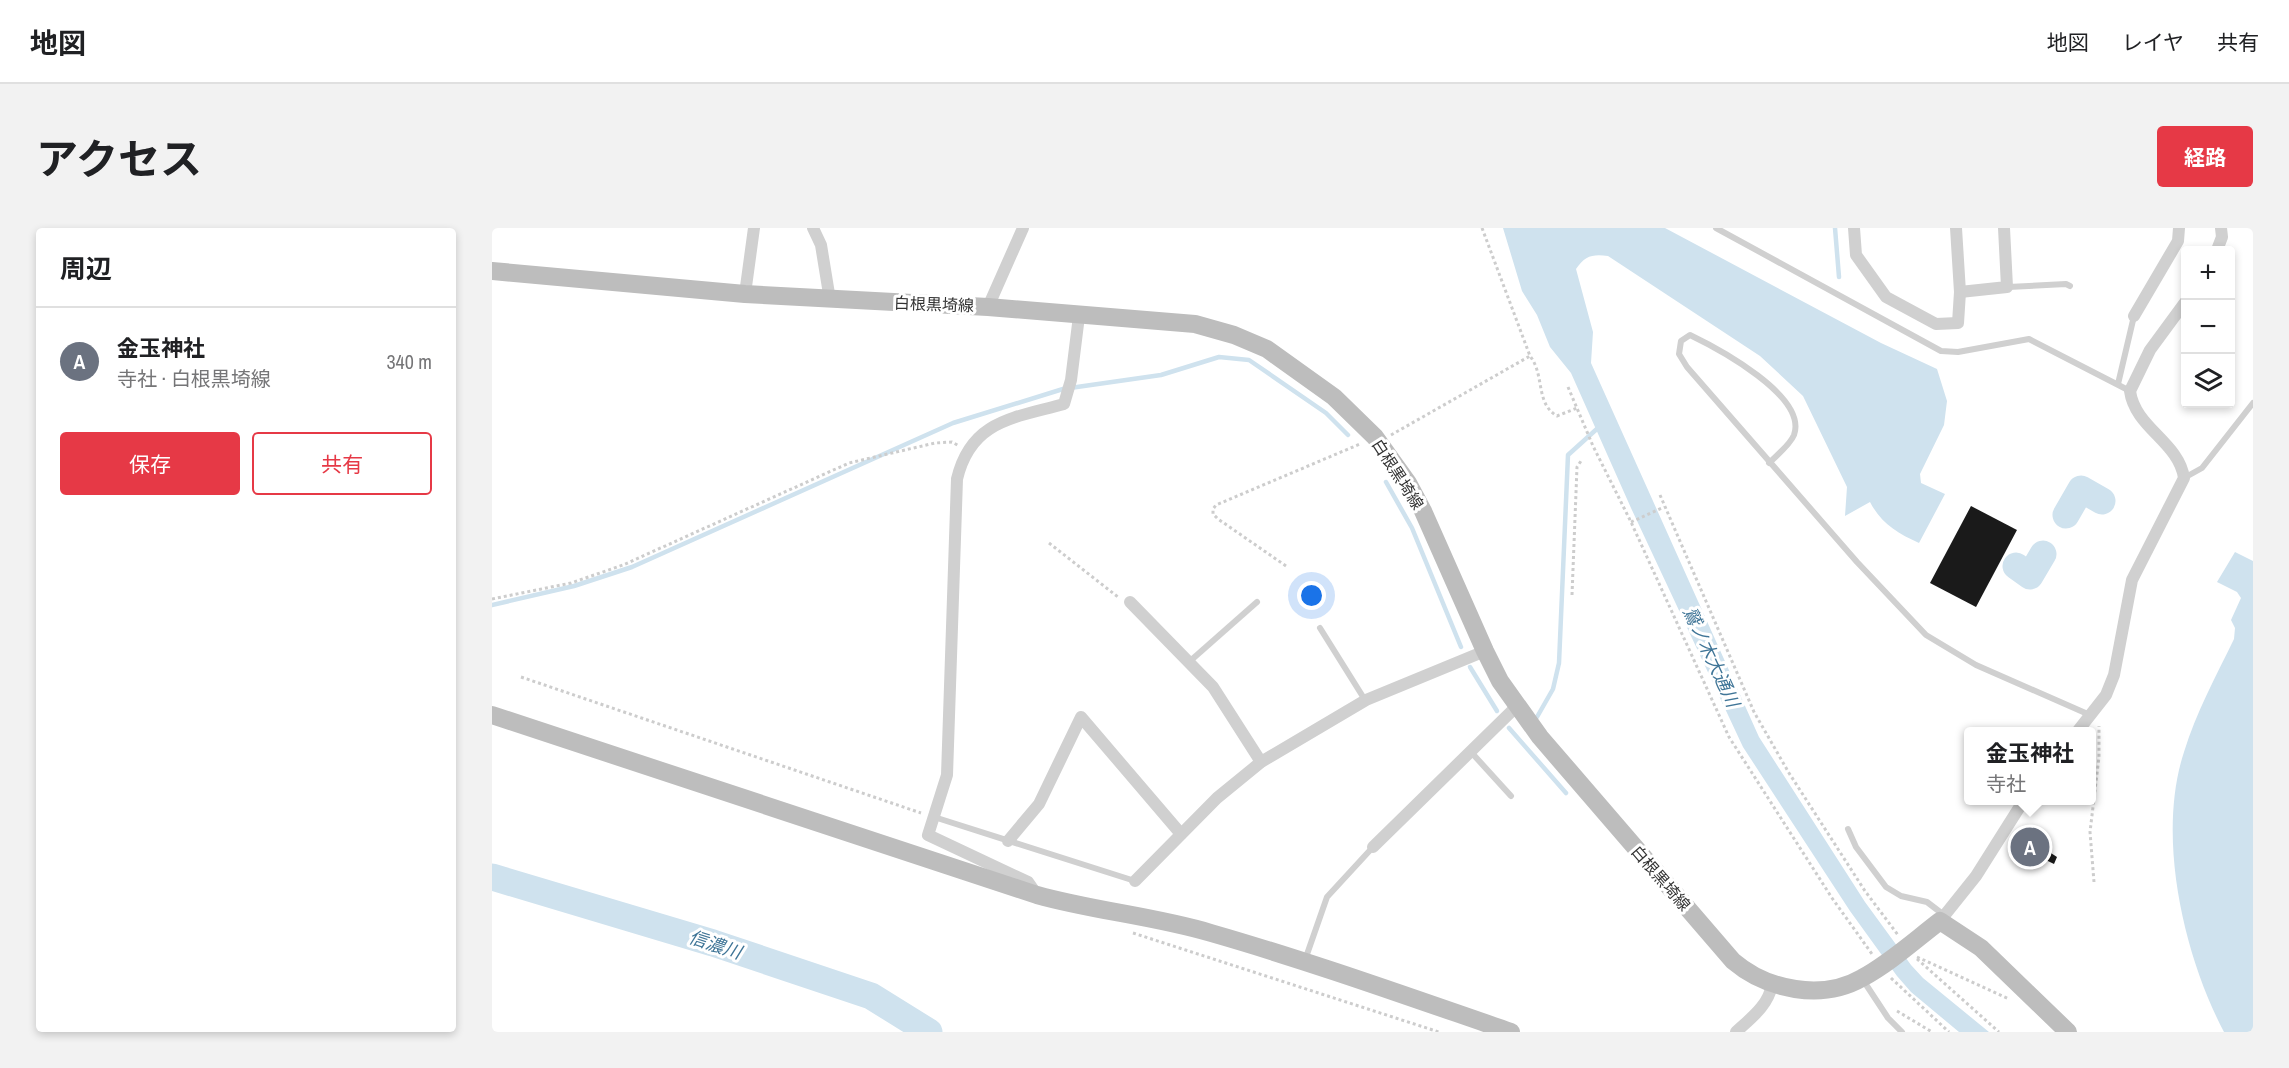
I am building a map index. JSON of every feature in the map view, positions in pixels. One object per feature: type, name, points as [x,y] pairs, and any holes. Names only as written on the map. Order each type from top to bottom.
[{"type":"main road","name":"白根黒埼線","points":[[492,271],[745,294],[988,307],[1195,324],[1234,335],[1267,349],[1297,368],[1334,397],[1377,440],[1423,511],[1485,651],[1517,706],[1540,737],[1733,961],[1772,985],[1800,989],[1848,985],[1874,971],[1942,918]]},
{"type":"main road","points":[[492,715],[1037,895],[1073,905],[1138,915],[1209,932],[1304,961],[1511,1032]]},
{"type":"main road","points":[[1942,918],[1981,948],[2068,1032]]},
{"type":"street","points":[[745,294],[754,228]]},
{"type":"street","points":[[813,228],[821,245],[830,300]]},
{"type":"street","points":[[988,307],[1023,228]]},
{"type":"street","points":[[1854,228],[1856,255],[1886,297],[1936,324],[1958,323],[1960,292],[1956,228]]},
{"type":"street","points":[[1960,292],[2007,287],[2004,228]]},
{"type":"street","points":[[2134,316],[2178,241],[2179,228]]},
{"type":"street","points":[[2219,246],[2222,237],[2221,228]]},
{"type":"street","points":[[2081,727],[2106,695],[2114,675],[2132,580],[2184,478],[2178,458],[2140,414],[2130,391],[2150,350],[2181,308]]},
{"type":"street","points":[[1037,895],[1028,882],[928,835],[947,775],[957,479],[966,450],[991,428],[1008,420],[1064,404],[1071,380],[1079,316]]},
{"type":"street","points":[[1130,602],[1213,687],[1262,762]]},
{"type":"street","points":[[1135,881],[1217,798],[1262,762],[1366,700],[1485,651]]},
{"type":"street","points":[[1372,847],[1517,706]]},
{"type":"street","points":[[1008,841],[1039,804],[1081,717],[1181,834]]},
{"type":"street","points":[[1942,918],[1983,866],[2021,805]]},
{"type":"street","points":[[1736,1032],[1764,1005],[1770,997],[1772,985]]},
{"type":"lane","points":[[1716,228],[1941,351],[1958,352],[2030,339],[2130,391]]},
{"type":"lane","points":[[2007,287],[2066,284],[2070,286]]},
{"type":"lane","points":[[2118,384],[2134,316]]},
{"type":"lane","points":[[1769,463],[1793,437],[1796,426],[1790,408],[1768,384],[1724,351],[1690,335],[1681,341],[1679,354],[1687,367],[1769,463],[1857,562],[1933,640],[1976,665],[2091,715]]},
{"type":"lane","points":[[2184,478],[2202,468],[2253,403]]},
{"type":"lane","points":[[1189,662],[1257,602]]},
{"type":"lane","points":[[1320,628],[1366,700]]},
{"type":"lane","points":[[1471,752],[1511,796]]},
{"type":"lane","points":[[934,817],[1135,881]]},
{"type":"lane","points":[[1848,829],[1856,847],[1886,887],[1901,896],[1928,902],[1942,918]]},
{"type":"lane","points":[[1304,961],[1327,897],[1372,847]]},
{"type":"lane","points":[[1874,971],[1875,998],[1902,1032]]},
{"type":"path","points":[[1482,228],[1530,356],[1539,371],[1542,397],[1548,411],[1557,416],[1577,408]]},
{"type":"path","points":[[1286,566],[1218,519],[1213,514],[1216,505],[1377,440],[1530,356]]},
{"type":"path","points":[[1568,387],[1729,737],[1832,898],[1874,971],[1899,988],[1949,1032]]},
{"type":"path","points":[[492,599],[527,594],[571,583],[623,565],[849,463],[935,443],[952,442],[966,450]]},
{"type":"path","points":[[1572,595],[1577,467],[1581,461]]},
{"type":"path","points":[[1660,495],[1754,712],[1795,783],[1865,891],[1900,938]]},
{"type":"path","points":[[1632,522],[1664,507]]},
{"type":"path","points":[[1048,543],[1116,596],[1130,602]]},
{"type":"path","points":[[521,677],[934,817]]},
{"type":"path","points":[[2091,715],[2098,723],[2101,733],[2096,778]]},
{"type":"path","points":[[2093,805],[2090,832],[2094,882]]},
{"type":"path","points":[[1130,931],[1439,1032]]},
{"type":"path","points":[[1999,1032],[1931,974],[1915,956],[2015,1002],[2030,996]]},
{"type":"path","points":[[1875,998],[1932,1032]]},
{"type":"water","name":"鷲ノ木大通川","points":[[1503,228],[1665,228],[1881,343],[1937,369],[1947,401],[1944,425],[1920,474],[1921,483],[1945,494],[1919,543],[1890,527],[1870,502],[1845,516],[1847,487],[1803,396],[1760,356],[1608,256],[1589,257],[1576,269],[1593,332],[1591,363],[1759,737],[1865,902],[1911,965],[1923,978],[1989,1032],[1959,1032],[1911,992],[1897,976],[1850,911],[1743,747],[1631,508],[1571,373],[1550,347],[1537,315],[1522,291]]},
{"type":"water","points":[[2235,552],[2253,561],[2253,1032],[2224,1032],[2210,1002],[2186,932],[2174,858],[2173,821],[2176,785],[2184,752],[2200,709],[2234,639],[2235,628],[2231,620],[2241,598],[2237,592],[2217,582]]},
{"type":"building","points":[[1971,506],[2017,530],[1976,607],[1930,583]]},
{"type":"building","points":[[2024,837],[2038,842],[2037,844],[2057,857],[2054,864],[2019,847]]},
{"type":"waterway","points":[[1835,228],[1839,277]]},
{"type":"waterway","points":[[492,605],[574,586],[632,567],[953,423],[1063,389],[1161,375],[1219,357],[1249,360],[1326,413],[1348,435]]},
{"type":"waterway","points":[[1537,717],[1553,689],[1559,663],[1568,455],[1599,427]]},
{"type":"waterway","points":[[1386,482],[1412,528],[1461,647]]},
{"type":"waterway","points":[[2066,515],[2081,489],[2102,501]]},
{"type":"waterway","points":[[2016,566],[2030,576],[2043,554]]},
{"type":"waterway","points":[[1470,667],[1497,711]]},
{"type":"waterway","points":[[1509,728],[1566,793]]},
{"type":"waterway","name":"信濃川","points":[[492,877],[713,943],[871,996],[929,1032]]},
{"type":"place","name":"金玉神社","points":[[2030,847]]}]
